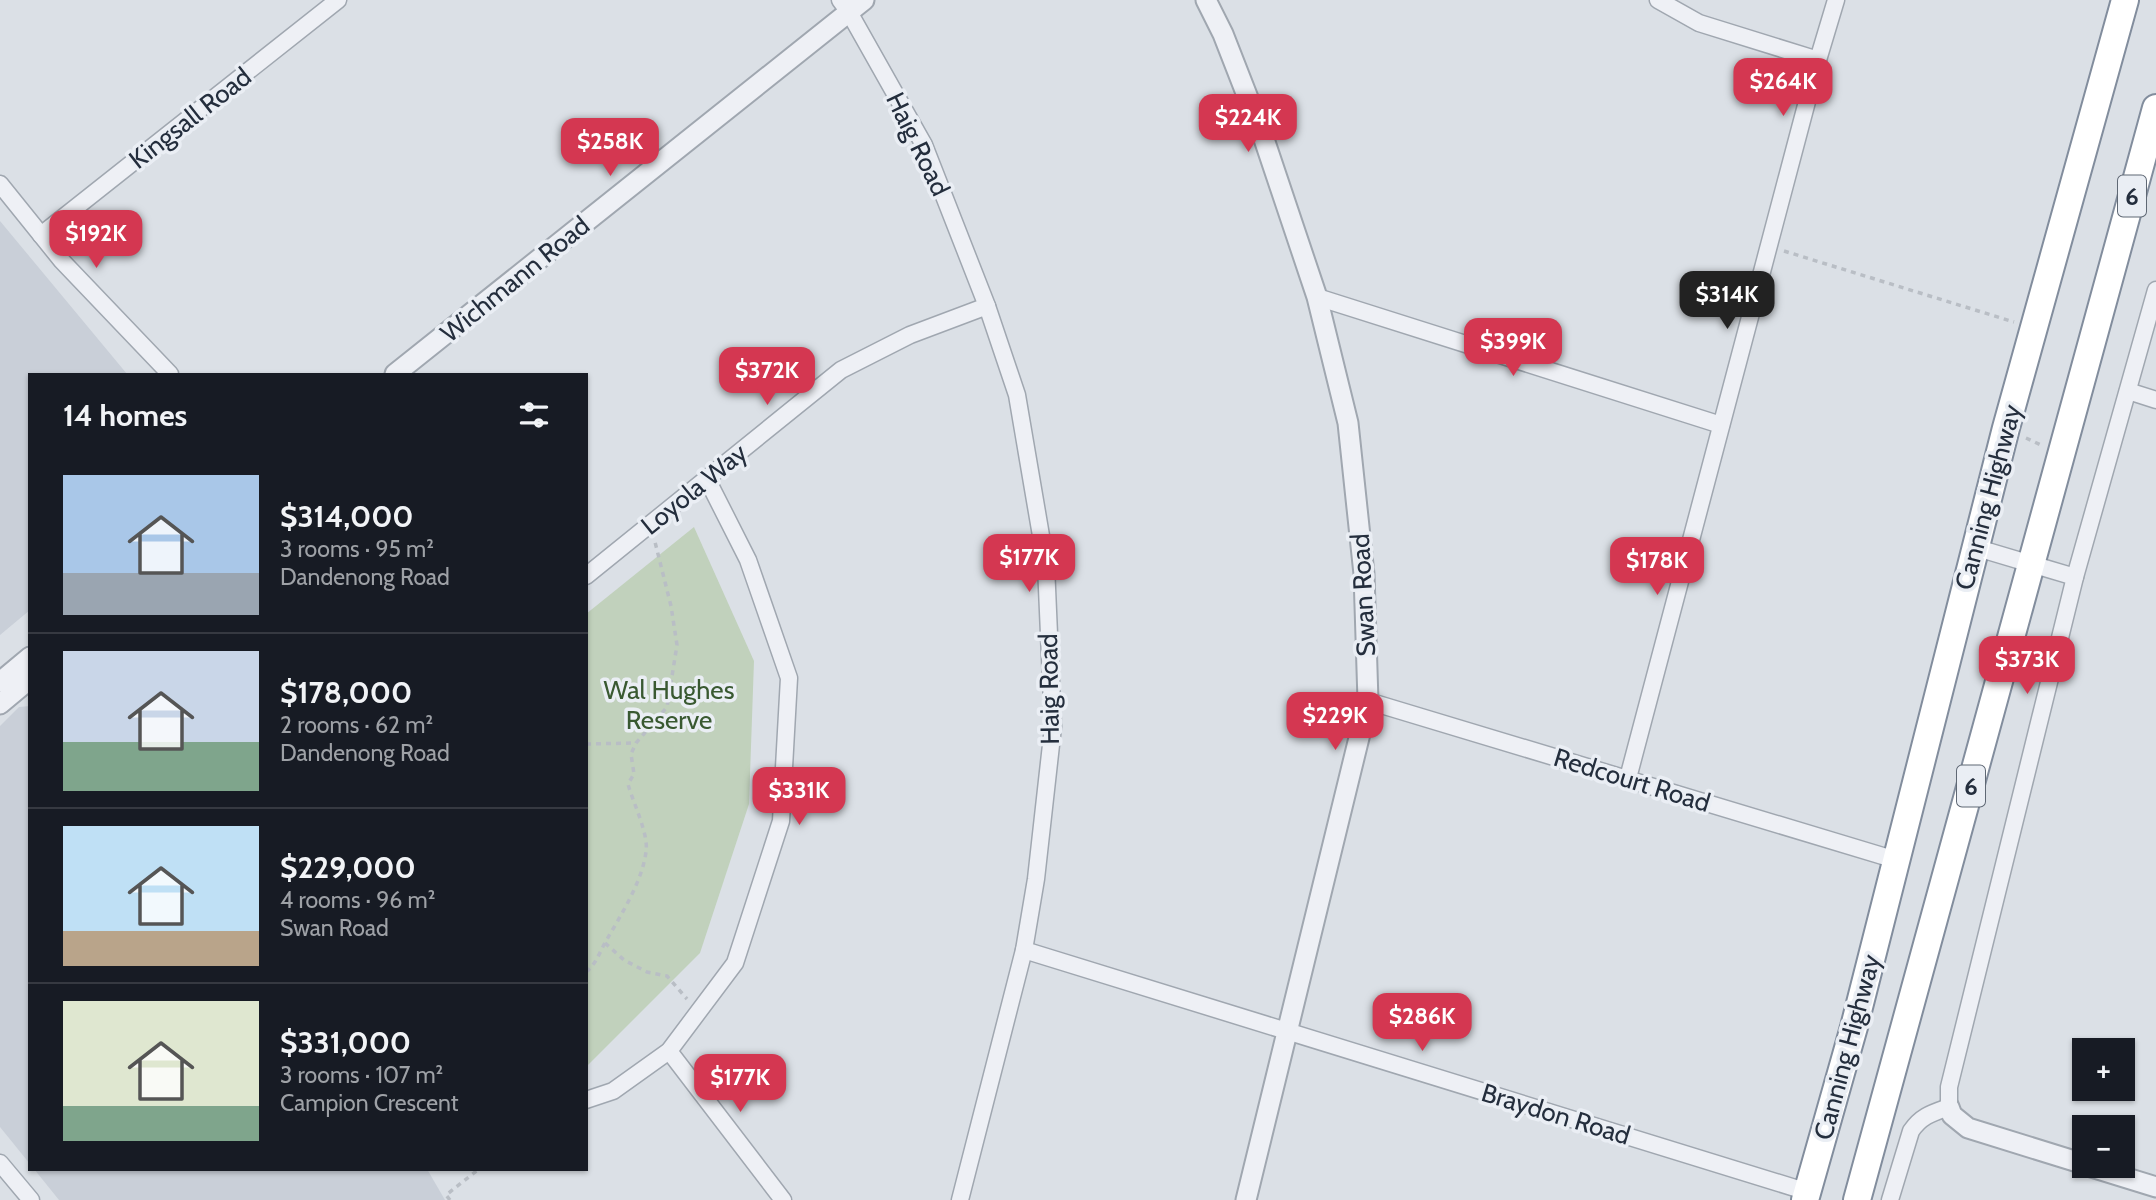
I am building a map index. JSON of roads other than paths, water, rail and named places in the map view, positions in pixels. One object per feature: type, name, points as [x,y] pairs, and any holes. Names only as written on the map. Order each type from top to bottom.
[{"type":"highway","name":"Canning Highway","points":[[1806,1196],[1854,1027],[1974,547],[2125,0]]},
{"type":"highway","name":"Canning Highway","points":[[1857,1200],[2156,108]]},
{"type":"street","name":"Kingsall Road","points":[[41,235],[338,0]]},
{"type":"street","name":"Swan Road","points":[[1206,0],[1223,34],[1264,139],[1317,296],[1348,423],[1364,574],[1368,701],[1246,1200]]},
{"type":"street","points":[[1658,0],[1699,23],[1818,60]]},
{"type":"street","points":[[1628,778],[1836,0]]},
{"type":"street","name":"Haig Road","points":[[851,4],[924,145],[987,306],[1017,395],[1046,565],[1053,727],[1035,879],[1024,950],[960,1200]]},
{"type":"street","name":"Wichmann Road","points":[[396,373],[851,4]]},
{"type":"street","points":[[0,184],[62,261],[169,373]]},
{"type":"street","points":[[2072,1161],[1959,1123],[1949,1107],[1949,1087],[2075,576],[2156,290]]},
{"type":"street","points":[[1317,296],[1721,425]]},
{"type":"street","name":"Loyola Way","points":[[588,574],[841,370],[910,335],[987,306]]},
{"type":"street","points":[[2128,391],[2156,400]]},
{"type":"street","points":[[588,1099],[613,1091],[668,1051],[735,963],[781,821],[789,678],[748,561],[707,478]]},
{"type":"street","points":[[1974,547],[2075,576]]},
{"type":"street","points":[[0,681],[28,659]]},
{"type":"street","points":[[0,704],[28,681]]},
{"type":"street","name":"Redcourt Road","points":[[1368,701],[1896,860]]},
{"type":"street","name":"Braydon Road","points":[[1024,950],[1806,1196]]},
{"type":"street","points":[[668,1051],[783,1200]]},
{"type":"street","points":[[1890,1200],[1910,1131],[1926,1114],[1949,1107]]},
{"type":"street","points":[[0,1163],[31,1200]]},
{"type":"street","points":[[2127,1178],[2156,1187]]},
{"type":"park label","name":"Wal Hughes Reserve","points":[[669,705]]}]
